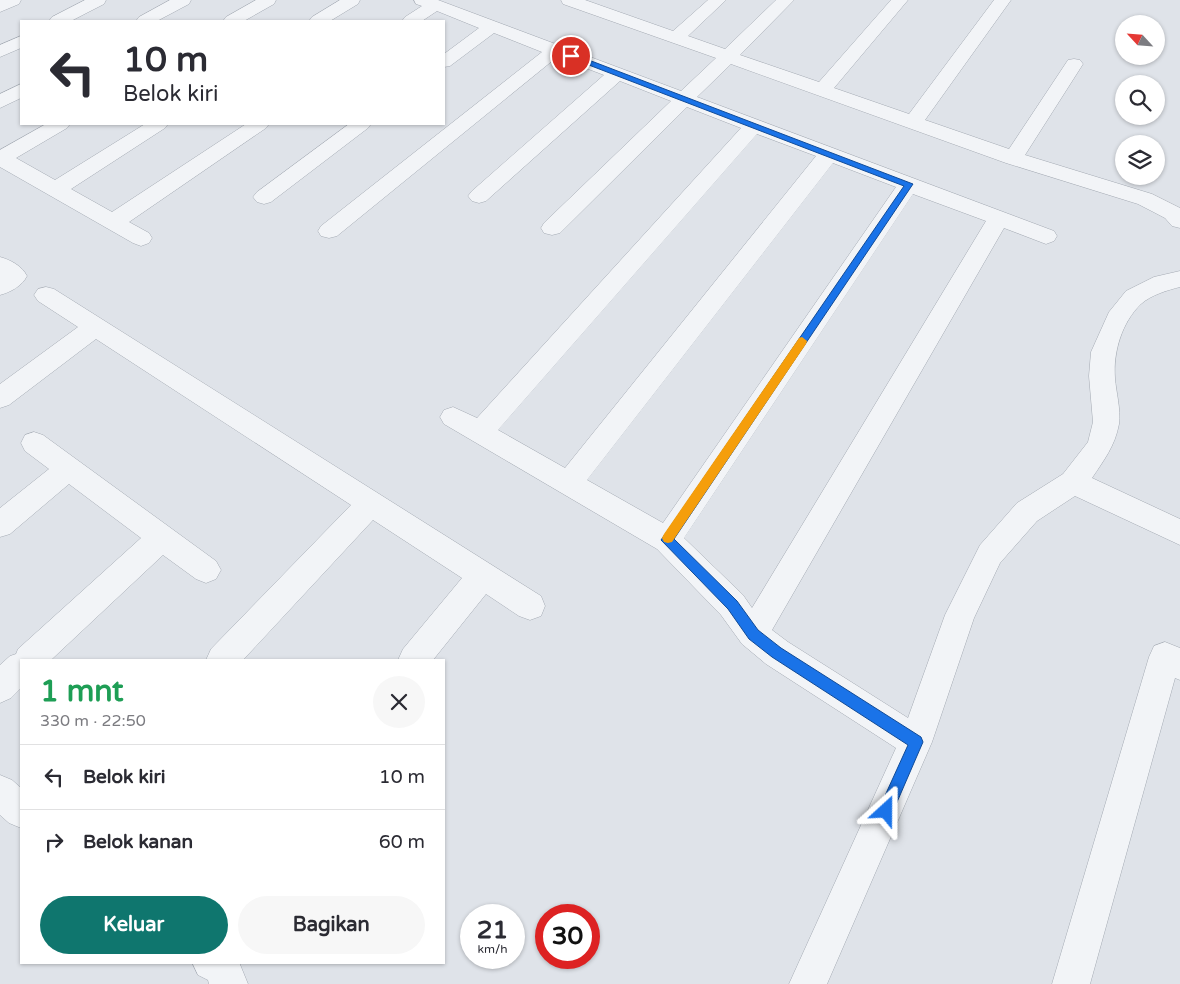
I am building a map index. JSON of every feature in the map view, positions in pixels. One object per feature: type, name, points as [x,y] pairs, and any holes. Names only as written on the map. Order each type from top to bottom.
[{"type":"street","points":[[0,6],[13,0]]},
{"type":"street","points":[[60,20],[98,0]]},
{"type":"street","points":[[147,20],[183,0]]},
{"type":"street","points":[[234,20],[268,0]]},
{"type":"street","points":[[320,20],[352,0]]},
{"type":"street","points":[[569,0],[1013,158],[1145,199],[1173,214],[1180,221]]},
{"type":"street","points":[[675,38],[718,0]]},
{"type":"street","points":[[552,228],[786,0]]},
{"type":"street","points":[[822,90],[900,0]]},
{"type":"street","points":[[913,122],[1003,0]]},
{"type":"street","points":[[412,20],[429,2],[1046,236]]},
{"type":"street","points":[[445,61],[492,26]]},
{"type":"street","points":[[0,52],[20,42]]},
{"type":"street","points":[[329,231],[555,50]]},
{"type":"street","points":[[1013,158],[1074,64]]},
{"type":"street","points":[[479,196],[618,74]]},
{"type":"street","points":[[0,102],[20,91]]},
{"type":"street","points":[[480,432],[754,124]]},
{"type":"street","points":[[1,158],[58,125]]},
{"type":"street","points":[[56,189],[156,125]]},
{"type":"street","points":[[113,222],[258,125]]},
{"type":"street","points":[[264,197],[360,125]]},
{"type":"street","points":[[568,484],[829,154]]},
{"type":"street","points":[[1,158],[142,238]]},
{"type":"street","points":[[666,540],[909,184]]},
{"type":"street","points":[[753,634],[998,219]]},
{"type":"street","points":[[0,265],[16,276],[0,287]]},
{"type":"street","points":[[808,984],[916,742],[960,615],[990,554],[1027,512],[1073,482],[1100,446],[1106,422],[1102,376],[1103,352],[1117,318],[1134,297],[1162,283],[1180,279]]},
{"type":"street","points":[[46,296],[530,606]]},
{"type":"street","points":[[0,398],[96,327]]},
{"type":"street","points":[[453,417],[666,540],[732,605],[753,634],[777,652],[916,742]]},
{"type":"street","points":[[34,444],[206,570]]},
{"type":"street","points":[[0,526],[68,469]]},
{"type":"street","points":[[1073,482],[1180,532]]},
{"type":"street","points":[[223,659],[370,503]]},
{"type":"street","points":[[30,659],[162,537]]},
{"type":"street","points":[[415,659],[482,576]]},
{"type":"street","points":[[1071,984],[1165,657],[1180,665]]},
{"type":"street","points":[[0,687],[20,668]]},
{"type":"street","points":[[0,792],[20,810]]},
{"type":"street","points":[[214,964],[221,968],[229,984]]},
{"type":"slow traffic","points":[[668,538],[802,341]]},
{"type":"route","points":[[571,56],[909,184],[666,540],[708,579],[732,605],[753,634],[777,652],[916,742],[886,811]]}]
